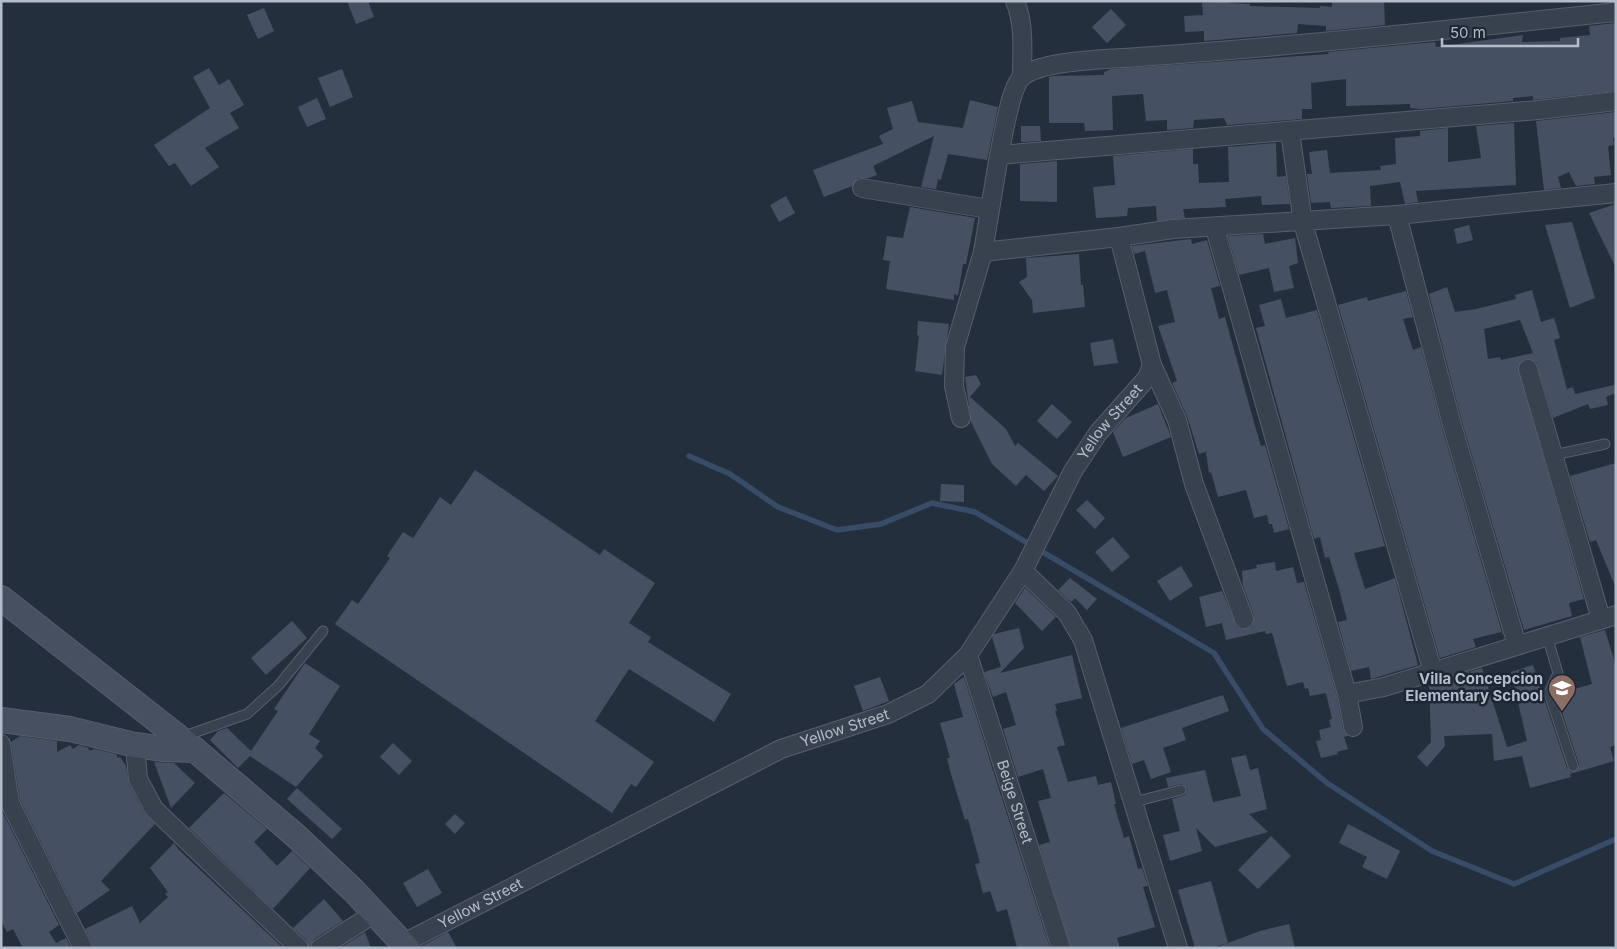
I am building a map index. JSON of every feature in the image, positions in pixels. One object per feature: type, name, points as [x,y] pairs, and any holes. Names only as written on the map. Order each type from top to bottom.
[{"type":"street","points":[[961,418],[954,386],[955,348],[983,252],[999,155],[1015,88],[1022,76],[1021,22],[1015,1]]},
{"type":"street","points":[[1022,76],[1034,70],[1072,62],[1268,48],[1616,12]]},
{"type":"street","points":[[999,155],[1290,132],[1538,110],[1616,101]]},
{"type":"street","points":[[1290,132],[1303,222],[1433,672]]},
{"type":"street","points":[[862,188],[989,209]]},
{"type":"street","points":[[983,252],[1173,229],[1215,228],[1396,215],[1616,192]]},
{"type":"street","points":[[1396,215],[1452,425],[1517,645]]},
{"type":"street","points":[[1215,228],[1347,694],[1353,727]]},
{"type":"street","points":[[1119,237],[1152,365],[1177,420],[1194,484],[1244,619]]},
{"type":"street","name":"Yellow Street","points":[[405,945],[781,749],[888,714],[928,694],[968,655],[1024,567],[1073,471],[1098,432],[1148,378],[1152,365]]},
{"type":"street","points":[[1347,694],[1384,687],[1608,617],[1554,456],[1528,369]]},
{"type":"street","points":[[1024,567],[1067,612],[1083,640],[1178,948]]},
{"type":"street","points":[[1,598],[187,744],[296,836],[405,945]]},
{"type":"street","name":"Beige Street","points":[[968,655],[1061,948]]},
{"type":"street","points":[[1,720],[70,728],[135,745],[164,749],[187,744]]},
{"type":"street","points":[[1,744],[5,805],[83,948]]},
{"type":"street","points":[[135,745],[138,779],[154,809],[299,948]]},
{"type":"street","points":[[320,948],[375,914]]},
{"type":"lane","points":[[1554,456],[1605,444]]},
{"type":"lane","points":[[187,744],[247,714],[278,686],[323,631]]},
{"type":"lane","points":[[1547,636],[1558,673],[1549,693],[1573,766]]},
{"type":"lane","points":[[1134,802],[1181,790]]},
{"type":"building","points":[[347,1],[368,1],[374,17],[356,24]]},
{"type":"building","points":[[1228,1],[1229,3],[1250,4],[1250,6],[1320,8],[1320,6],[1332,7],[1332,1],[1384,1],[1385,25],[1326,31],[1326,26],[1298,24],[1297,33],[1204,41],[1204,31],[1185,32],[1184,16],[1203,15],[1202,3]]},
{"type":"building","points":[[264,8],[274,31],[258,39],[247,15]]},
{"type":"building","points":[[1111,9],[1126,25],[1107,43],[1092,27]]},
{"type":"building","points":[[1616,23],[1616,91],[1533,100],[1533,96],[1513,98],[1513,101],[1420,109],[1410,108],[1410,104],[1346,106],[1346,79],[1311,83],[1312,109],[1302,109],[1302,119],[1227,125],[1224,118],[1194,120],[1193,128],[1167,130],[1167,120],[1146,121],[1143,94],[1112,96],[1113,130],[1085,131],[1084,123],[1049,123],[1049,77],[1054,76],[1104,75],[1104,72],[1111,69],[1329,54],[1328,52],[1435,42],[1436,47],[1523,35],[1522,42],[1560,41],[1560,38],[1590,35],[1589,26]]},
{"type":"building","points":[[209,68],[219,85],[229,79],[244,105],[230,113],[239,128],[205,148],[219,167],[191,186],[175,163],[169,166],[154,145],[210,108],[193,77]]},
{"type":"building","points":[[342,69],[353,97],[330,107],[318,78]]},
{"type":"building","points":[[317,98],[326,119],[307,127],[298,107]]},
{"type":"building","points":[[970,100],[998,107],[987,160],[948,154],[941,180],[938,179],[936,189],[921,187],[934,136],[873,166],[877,175],[869,178],[858,178],[852,186],[824,197],[813,170],[883,144],[879,136],[893,129],[887,108],[912,101],[918,122],[963,128]]},
{"type":"building","points":[[1616,112],[1616,138],[1613,138],[1614,145],[1608,146],[1611,175],[1594,177],[1595,184],[1576,186],[1569,172],[1558,177],[1561,188],[1544,190],[1536,121]]},
{"type":"building","points":[[1514,123],[1516,185],[1416,191],[1418,202],[1405,204],[1400,182],[1370,186],[1371,206],[1331,208],[1330,202],[1311,203],[1307,174],[1312,174],[1309,152],[1327,150],[1330,173],[1381,170],[1380,166],[1396,164],[1395,138],[1420,136],[1420,131],[1448,128],[1448,162],[1481,158],[1476,126]]},
{"type":"building","points":[[1021,126],[1040,126],[1041,141],[1021,142]]},
{"type":"building","points":[[1276,143],[1277,177],[1286,176],[1290,204],[1262,205],[1261,196],[1225,199],[1226,207],[1183,209],[1185,218],[1157,221],[1156,206],[1128,208],[1127,216],[1096,218],[1093,187],[1115,185],[1113,156],[1193,149],[1193,164],[1198,164],[1199,183],[1229,182],[1228,147]]},
{"type":"building","points":[[1057,161],[1057,202],[1020,201],[1020,164]]},
{"type":"building","points":[[786,196],[795,213],[779,222],[770,205]]},
{"type":"building","points":[[1616,204],[1616,268],[1589,213]]},
{"type":"building","points":[[910,207],[975,218],[966,264],[963,264],[958,295],[954,294],[954,300],[886,289],[890,261],[883,260],[887,236],[903,238]]},
{"type":"building","points":[[1572,222],[1595,298],[1570,308],[1545,225]]},
{"type":"building","points":[[1469,225],[1473,240],[1457,244],[1454,229]]},
{"type":"building","points":[[1263,234],[1265,244],[1295,238],[1298,263],[1289,266],[1294,288],[1274,292],[1269,268],[1239,275],[1228,236]]},
{"type":"building","points":[[1191,239],[1192,244],[1207,240],[1220,286],[1211,288],[1219,319],[1225,317],[1261,446],[1265,445],[1289,529],[1274,533],[1267,515],[1254,518],[1246,490],[1218,497],[1211,472],[1209,473],[1206,452],[1199,454],[1187,416],[1172,383],[1177,381],[1158,326],[1175,322],[1167,290],[1155,293],[1145,251],[1134,254],[1132,246]]},
{"type":"building","points":[[1079,254],[1085,307],[1033,313],[1032,300],[1019,282],[1027,277],[1026,258]]},
{"type":"building","points":[[1447,287],[1455,312],[1516,299],[1515,295],[1532,290],[1541,322],[1554,318],[1560,338],[1554,340],[1567,389],[1573,387],[1575,394],[1614,385],[1616,393],[1606,397],[1608,405],[1590,409],[1588,404],[1553,418],[1536,362],[1526,359],[1518,367],[1584,599],[1569,603],[1572,616],[1524,630],[1462,422],[1429,294]],"holes":[[[1520,320],[1533,353],[1501,360],[1500,357],[1488,359],[1484,329]]]},
{"type":"building","points":[[1406,291],[1413,317],[1403,319],[1413,350],[1421,347],[1442,428],[1503,636],[1501,632],[1473,639],[1476,647],[1440,658],[1338,305],[1367,297],[1368,301]]},
{"type":"building","points":[[1281,299],[1286,318],[1317,310],[1385,546],[1354,553],[1365,589],[1395,578],[1418,665],[1371,679],[1369,667],[1351,671],[1338,622],[1347,620],[1339,589],[1329,557],[1325,558],[1320,537],[1314,539],[1256,328],[1265,326],[1259,305]]},
{"type":"building","points":[[918,321],[949,324],[942,375],[915,371],[919,336],[917,335]]},
{"type":"building","points":[[1113,339],[1118,363],[1094,366],[1090,343]]},
{"type":"building","points":[[976,375],[981,384],[970,397],[1006,429],[1015,446],[1018,443],[1058,476],[1044,491],[1026,475],[1016,486],[992,464],[971,422],[965,377]]},
{"type":"building","points":[[1052,404],[1072,422],[1057,439],[1037,421]]},
{"type":"building","points":[[1158,404],[1171,437],[1123,457],[1113,432],[1126,418]]},
{"type":"building","points":[[1616,463],[1615,586],[1596,540],[1590,542],[1570,476]]},
{"type":"building","points":[[475,470],[600,555],[604,549],[655,583],[629,623],[651,637],[648,642],[731,694],[714,722],[629,669],[595,721],[654,762],[636,787],[631,784],[612,813],[335,624],[352,600],[358,604],[390,558],[387,556],[403,532],[413,538],[440,497],[451,505]]},
{"type":"building","points":[[941,484],[964,485],[964,502],[940,501]]},
{"type":"building","points":[[1087,500],[1105,518],[1095,529],[1076,510]]},
{"type":"building","points":[[1113,537],[1130,557],[1112,572],[1095,552]]},
{"type":"building","points":[[1275,562],[1276,571],[1293,567],[1297,583],[1304,582],[1337,696],[1343,729],[1348,736],[1344,737],[1348,749],[1337,752],[1338,754],[1321,758],[1316,741],[1321,740],[1319,730],[1331,727],[1329,720],[1332,719],[1326,693],[1310,696],[1308,688],[1305,689],[1303,682],[1287,686],[1272,633],[1266,634],[1265,631],[1226,640],[1222,623],[1206,627],[1199,597],[1222,591],[1237,627],[1243,629],[1252,626],[1254,616],[1243,586],[1242,571],[1257,568],[1256,565]]},
{"type":"building","points":[[1181,566],[1193,586],[1170,601],[1157,581]]},
{"type":"building","points":[[1070,578],[1097,599],[1087,610],[1075,598],[1071,602],[1058,590]]},
{"type":"building","points":[[1025,588],[1056,617],[1042,631],[1015,603]]},
{"type":"building","points":[[292,621],[307,638],[266,675],[251,658]]},
{"type":"building","points":[[1019,628],[1024,648],[1000,673],[1072,655],[1082,698],[1055,704],[1057,711],[1055,711],[1065,745],[1057,747],[1068,782],[1096,776],[1098,785],[1111,782],[1116,804],[1114,804],[1124,838],[1129,836],[1138,869],[1142,868],[1148,886],[1143,887],[1155,927],[1117,938],[1120,948],[1071,948],[1039,845],[1050,842],[1038,801],[1051,798],[1043,769],[1018,777],[1003,729],[1016,725],[1006,692],[993,697],[984,672],[1001,667],[992,637],[994,634]]},
{"type":"building","points":[[1605,630],[1616,666],[1616,745],[1610,747],[1614,761],[1570,774],[1571,777],[1530,788],[1522,756],[1494,761],[1492,734],[1444,736],[1445,746],[1427,767],[1417,757],[1431,742],[1429,684],[1482,668],[1507,747],[1527,741],[1511,672],[1533,665],[1567,768],[1571,772],[1577,770],[1579,764],[1556,694],[1592,684],[1580,637]]},
{"type":"building","points":[[305,663],[340,686],[309,734],[320,741],[315,748],[323,756],[296,787],[250,756],[238,768],[210,740],[218,731],[227,728],[251,751],[278,711],[274,709]]},
{"type":"building","points":[[880,677],[889,701],[863,711],[854,686]]},
{"type":"building","points":[[964,677],[1050,948],[1017,948],[1007,909],[997,912],[990,891],[983,893],[975,864],[980,863],[968,819],[965,820],[950,771],[947,758],[950,758],[940,723],[963,717],[954,684]]},
{"type":"building","points":[[1223,695],[1229,711],[1182,728],[1186,740],[1163,748],[1171,772],[1151,779],[1144,760],[1132,764],[1121,728]]},
{"type":"building","points":[[20,736],[57,741],[57,752],[70,745],[73,749],[79,745],[88,748],[90,751],[94,749],[116,754],[126,766],[129,784],[145,814],[155,824],[101,881],[110,890],[77,913],[20,800],[11,742]]},
{"type":"building","points":[[393,743],[412,761],[399,775],[380,757]]},
{"type":"building","points":[[1246,755],[1250,770],[1258,768],[1267,809],[1249,814],[1268,832],[1215,847],[1196,828],[1202,851],[1170,861],[1163,835],[1180,831],[1172,799],[1185,795],[1187,789],[1182,784],[1168,787],[1166,778],[1205,770],[1213,802],[1241,796],[1231,758]]},
{"type":"building","points":[[154,762],[174,763],[195,783],[171,808]]},
{"type":"building","points":[[297,788],[342,829],[332,839],[287,799]]},
{"type":"building","points":[[224,793],[267,829],[254,842],[277,866],[292,851],[310,868],[273,909],[189,828]]},
{"type":"building","points":[[3,813],[59,925],[49,932],[56,943],[66,938],[71,948],[23,948],[13,929],[7,932],[1,921],[1,814]]},
{"type":"building","points":[[455,814],[465,823],[455,834],[445,824]]},
{"type":"building","points":[[1348,824],[1400,851],[1387,879],[1362,867],[1367,857],[1339,843]]},
{"type":"building","points":[[1271,836],[1291,856],[1258,889],[1238,870]]},
{"type":"building","points":[[174,843],[178,849],[283,948],[94,948],[85,929],[132,906],[140,923],[168,897],[165,894],[168,892],[150,868]]},
{"type":"building","points":[[428,869],[442,893],[417,907],[403,883]]},
{"type":"building","points":[[1211,881],[1228,943],[1210,948],[1195,948],[1178,890]]},
{"type":"building","points":[[324,899],[343,921],[314,939],[309,948],[306,940],[293,928]]},
{"type":"building","points":[[1289,924],[1295,948],[1221,948],[1220,946],[1260,931]]},
{"type":"building","points":[[365,932],[371,948],[340,948]]},
{"type":"building","points":[[448,932],[457,948],[420,948],[420,947]]},
{"type":"waterway","points":[[689,456],[730,474],[778,507],[837,530],[881,524],[932,503],[975,512],[1214,653],[1263,729],[1327,783],[1432,851],[1514,884],[1616,839]]},
{"type":"place","name":"Villa Concepcion Elementary School","points":[[1562,712]]}]
